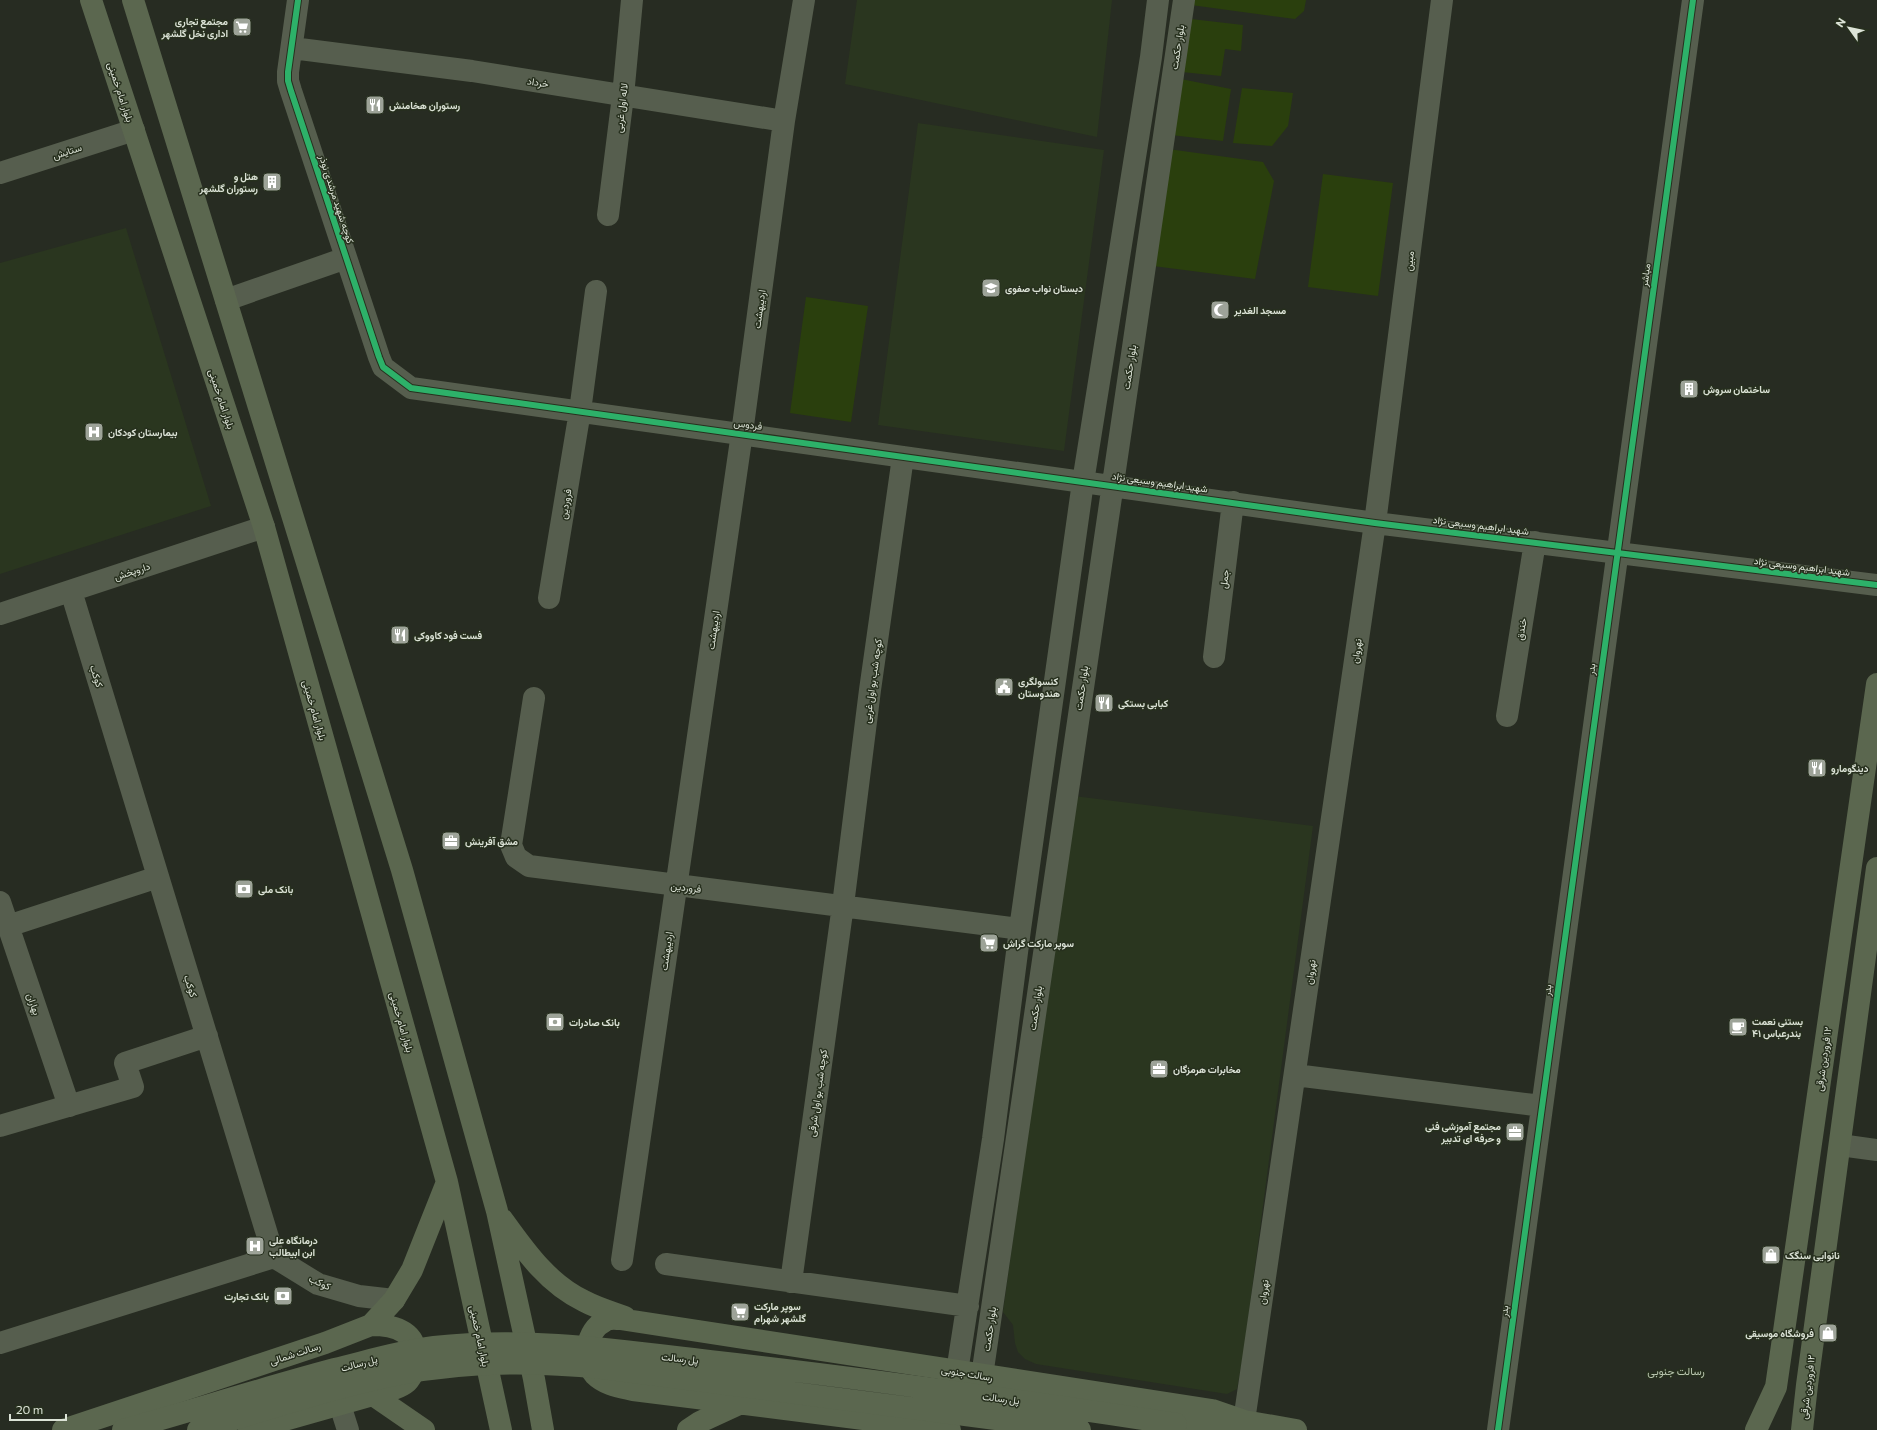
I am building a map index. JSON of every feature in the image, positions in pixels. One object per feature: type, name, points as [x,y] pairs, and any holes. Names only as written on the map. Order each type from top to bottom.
[{"type":"main road","name":"بلوار امام خمینی","points":[[91,0],[264,527],[447,1182],[501,1430]]},
{"type":"main road","points":[[133,0],[402,870],[497,1211],[534,1379],[543,1430]]},
{"type":"main road","name":"١٢ فروردین شرقی","points":[[1756,1430],[1776,1387],[1877,684]]},
{"type":"main road","name":"١٢ فروردین شرقی","points":[[1802,1430],[1806,1385],[1877,868]]},
{"type":"main road","name":"رسالت شمالی","points":[[63,1430],[325,1343],[371,1325],[394,1300],[412,1270],[447,1182]]},
{"type":"main road","points":[[497,1211],[522,1247],[544,1273],[563,1289],[584,1302],[636,1322]]},
{"type":"main road","points":[[636,1322],[620,1319],[606,1320],[599,1324],[591,1335],[587,1350],[589,1366],[596,1376],[606,1383],[633,1390],[938,1429]]},
{"type":"main road","name":"رسالت جنوبی","points":[[636,1322],[1212,1410],[1244,1421],[1296,1430]]},
{"type":"main road","points":[[249,1430],[373,1395],[406,1382],[412,1375],[416,1352],[410,1336],[393,1327],[371,1325]]},
{"type":"main road","name":"پل رسالت","points":[[123,1430],[227,1399],[392,1354],[433,1347],[515,1344],[546,1344],[793,1370],[1047,1404],[1176,1424],[1214,1427],[1244,1421]]},
{"type":"main road","name":"پل رسالت","points":[[198,1430],[400,1374],[476,1364],[520,1363],[558,1364],[602,1368],[1080,1430]]},
{"type":"main road","points":[[1776,1387],[1779,1396],[1787,1402],[1797,1401],[1802,1395],[1806,1385]]},
{"type":"main road","points":[[373,1395],[424,1430]]},
{"type":"main road","points":[[688,1430],[700,1422],[740,1404]]},
{"type":"street","name":"کوچه شهید مرشدی نوذر","points":[[298,0],[288,81],[346,258],[384,367],[411,388]]},
{"type":"street","name":"لاله اول غربی","points":[[608,215],[623,96],[632,0]]},
{"type":"street","name":"اردیبهشت","points":[[622,1260],[675,886],[742,433],[784,122],[804,0]]},
{"type":"street","points":[[957,1372],[993,1139],[1020,929],[1082,482],[1151,57],[1158,0]]},
{"type":"street","name":"بلوار حکمت","points":[[982,1376],[1110,486],[1184,0]]},
{"type":"street","name":"مبین","points":[[1375,522],[1442,0]]},
{"type":"street","name":"مباشر","points":[[1617,553],[1693,0]]},
{"type":"street","name":"خرداد","points":[[292,48],[472,71],[784,122]]},
{"type":"street","name":"ستایش","points":[[0,173],[134,130]]},
{"type":"street","points":[[226,300],[346,258]]},
{"type":"street","points":[[580,411],[596,291]]},
{"type":"street","name":"فردوس","points":[[411,388],[742,433],[1082,482]]},
{"type":"street","name":"فروردین","points":[[549,598],[580,411]]},
{"type":"street","name":"کوچه شب بو اول غربی","points":[[843,905],[870,690],[903,457]]},
{"type":"street","name":"شهید ابراهیم وسیعی نژاد","points":[[1082,482],[1375,522],[1877,585]]},
{"type":"street","name":"جمل","points":[[1214,657],[1234,502]]},
{"type":"street","name":"نهروان","points":[[1244,1421],[1375,522]]},
{"type":"street","name":"داروپخش","points":[[0,614],[264,527]]},
{"type":"street","name":"خندق","points":[[1507,716],[1534,542]]},
{"type":"street","name":"بدر","points":[[1498,1430],[1617,553]]},
{"type":"street","name":"کوکب","points":[[71,591],[274,1257],[318,1284],[359,1296],[394,1300]]},
{"type":"street","name":"فروردین","points":[[534,698],[511,845],[516,857],[528,866],[675,886],[843,905],[1020,929]]},
{"type":"street","points":[[8,926],[158,877]]},
{"type":"street","name":"بهاران","points":[[0,902],[69,1106]]},
{"type":"street","name":"کوچه شب بو اول شرقی","points":[[791,1282],[843,905]]},
{"type":"street","points":[[0,1126],[132,1088],[125,1063],[207,1036]]},
{"type":"street","points":[[1295,1075],[1542,1106]]},
{"type":"street","points":[[1840,1145],[1877,1150]]},
{"type":"street","points":[[0,1343],[274,1257]]},
{"type":"street","points":[[666,1264],[968,1306]]},
{"type":"street","points":[[340,1404],[348,1430]]},
{"type":"shaded area","points":[[857,0],[1112,0],[1097,137],[845,84]]},
{"type":"shaded area","name":"دبستان نواب صفوی","points":[[918,123],[1104,150],[1064,451],[878,425]]},
{"type":"shaded area","name":"بیمارستان کودکان","points":[[126,228],[211,506],[0,574],[0,263]]},
{"type":"shaded area","name":"مخابرات هرمزگان","points":[[1074,796],[1313,826],[1244,1350],[1237,1389],[1227,1394],[1036,1364],[1025,1359],[1018,1352],[1015,1343],[1013,1325],[1003,1312]]},
{"type":"green space","points":[[1191,0],[1306,0],[1304,11],[1295,19],[1191,5]]},
{"type":"green space","points":[[1191,19],[1243,25],[1241,51],[1225,49],[1221,76],[1182,72]]},
{"type":"green space","points":[[1181,79],[1231,89],[1223,141],[1171,135]]},
{"type":"green space","points":[[1242,88],[1293,93],[1288,126],[1272,146],[1233,143]]},
{"type":"green space","points":[[1168,149],[1263,162],[1274,181],[1255,279],[1153,266]]},
{"type":"green space","points":[[1323,174],[1393,183],[1378,296],[1308,287]]},
{"type":"green space","points":[[806,297],[868,306],[851,422],[790,413]]},
{"type":"cycle path","points":[[298,0],[288,81],[383,367],[411,388],[1375,523],[1877,585]]},
{"type":"cycle path","points":[[1498,1430],[1693,0]]},
{"type":"place","name":"مجتمع تجاری اداری نخل گلشهر","points":[[242,27]]},
{"type":"place","name":"رستوران هخامنش","points":[[375,105]]},
{"type":"place","name":"هتل و رستوران گلشهر","points":[[272,182]]},
{"type":"place","name":"دبستان نواب صفوی","points":[[991,288]]},
{"type":"place","name":"مسجد الغدیر","points":[[1220,310]]},
{"type":"place","name":"ساختمان سروش","points":[[1689,389]]},
{"type":"place","name":"بیمارستان کودکان","points":[[94,432]]},
{"type":"place","name":"فست فود کاووکی","points":[[400,635]]},
{"type":"place","name":"کنسولگری هندوستان","points":[[1004,687]]},
{"type":"place","name":"کبابی بستکی","points":[[1104,703]]},
{"type":"place","name":"دینگومارو","points":[[1817,768]]},
{"type":"place","name":"مشق آفرینش","points":[[451,841]]},
{"type":"place","name":"بانک ملی","points":[[244,889]]},
{"type":"place","name":"سوپر مارکت گراش","points":[[989,943]]},
{"type":"place","name":"بانک صادرات","points":[[555,1022]]},
{"type":"place","name":"بستنی نعمت بندرعباس ۴۱","points":[[1738,1027]]},
{"type":"place","name":"مخابرات هرمزگان","points":[[1159,1069]]},
{"type":"place","name":"مجتمع آموزشی فنی و حرفه ای تدبیر","points":[[1515,1132]]},
{"type":"place","name":"درمانگاه علی ابن ابیطالب","points":[[255,1246]]},
{"type":"place","name":"نانوایی سنگک","points":[[1771,1255]]},
{"type":"place","name":"بانک تجارت","points":[[283,1296]]},
{"type":"place","name":"سوپر مارکت گلشهر شهرام","points":[[740,1312]]},
{"type":"place","name":"فروشگاه موسیقی","points":[[1828,1333]]},
{"type":"district","name":"رسالت جنوبی","points":[[1676,1370]]}]
